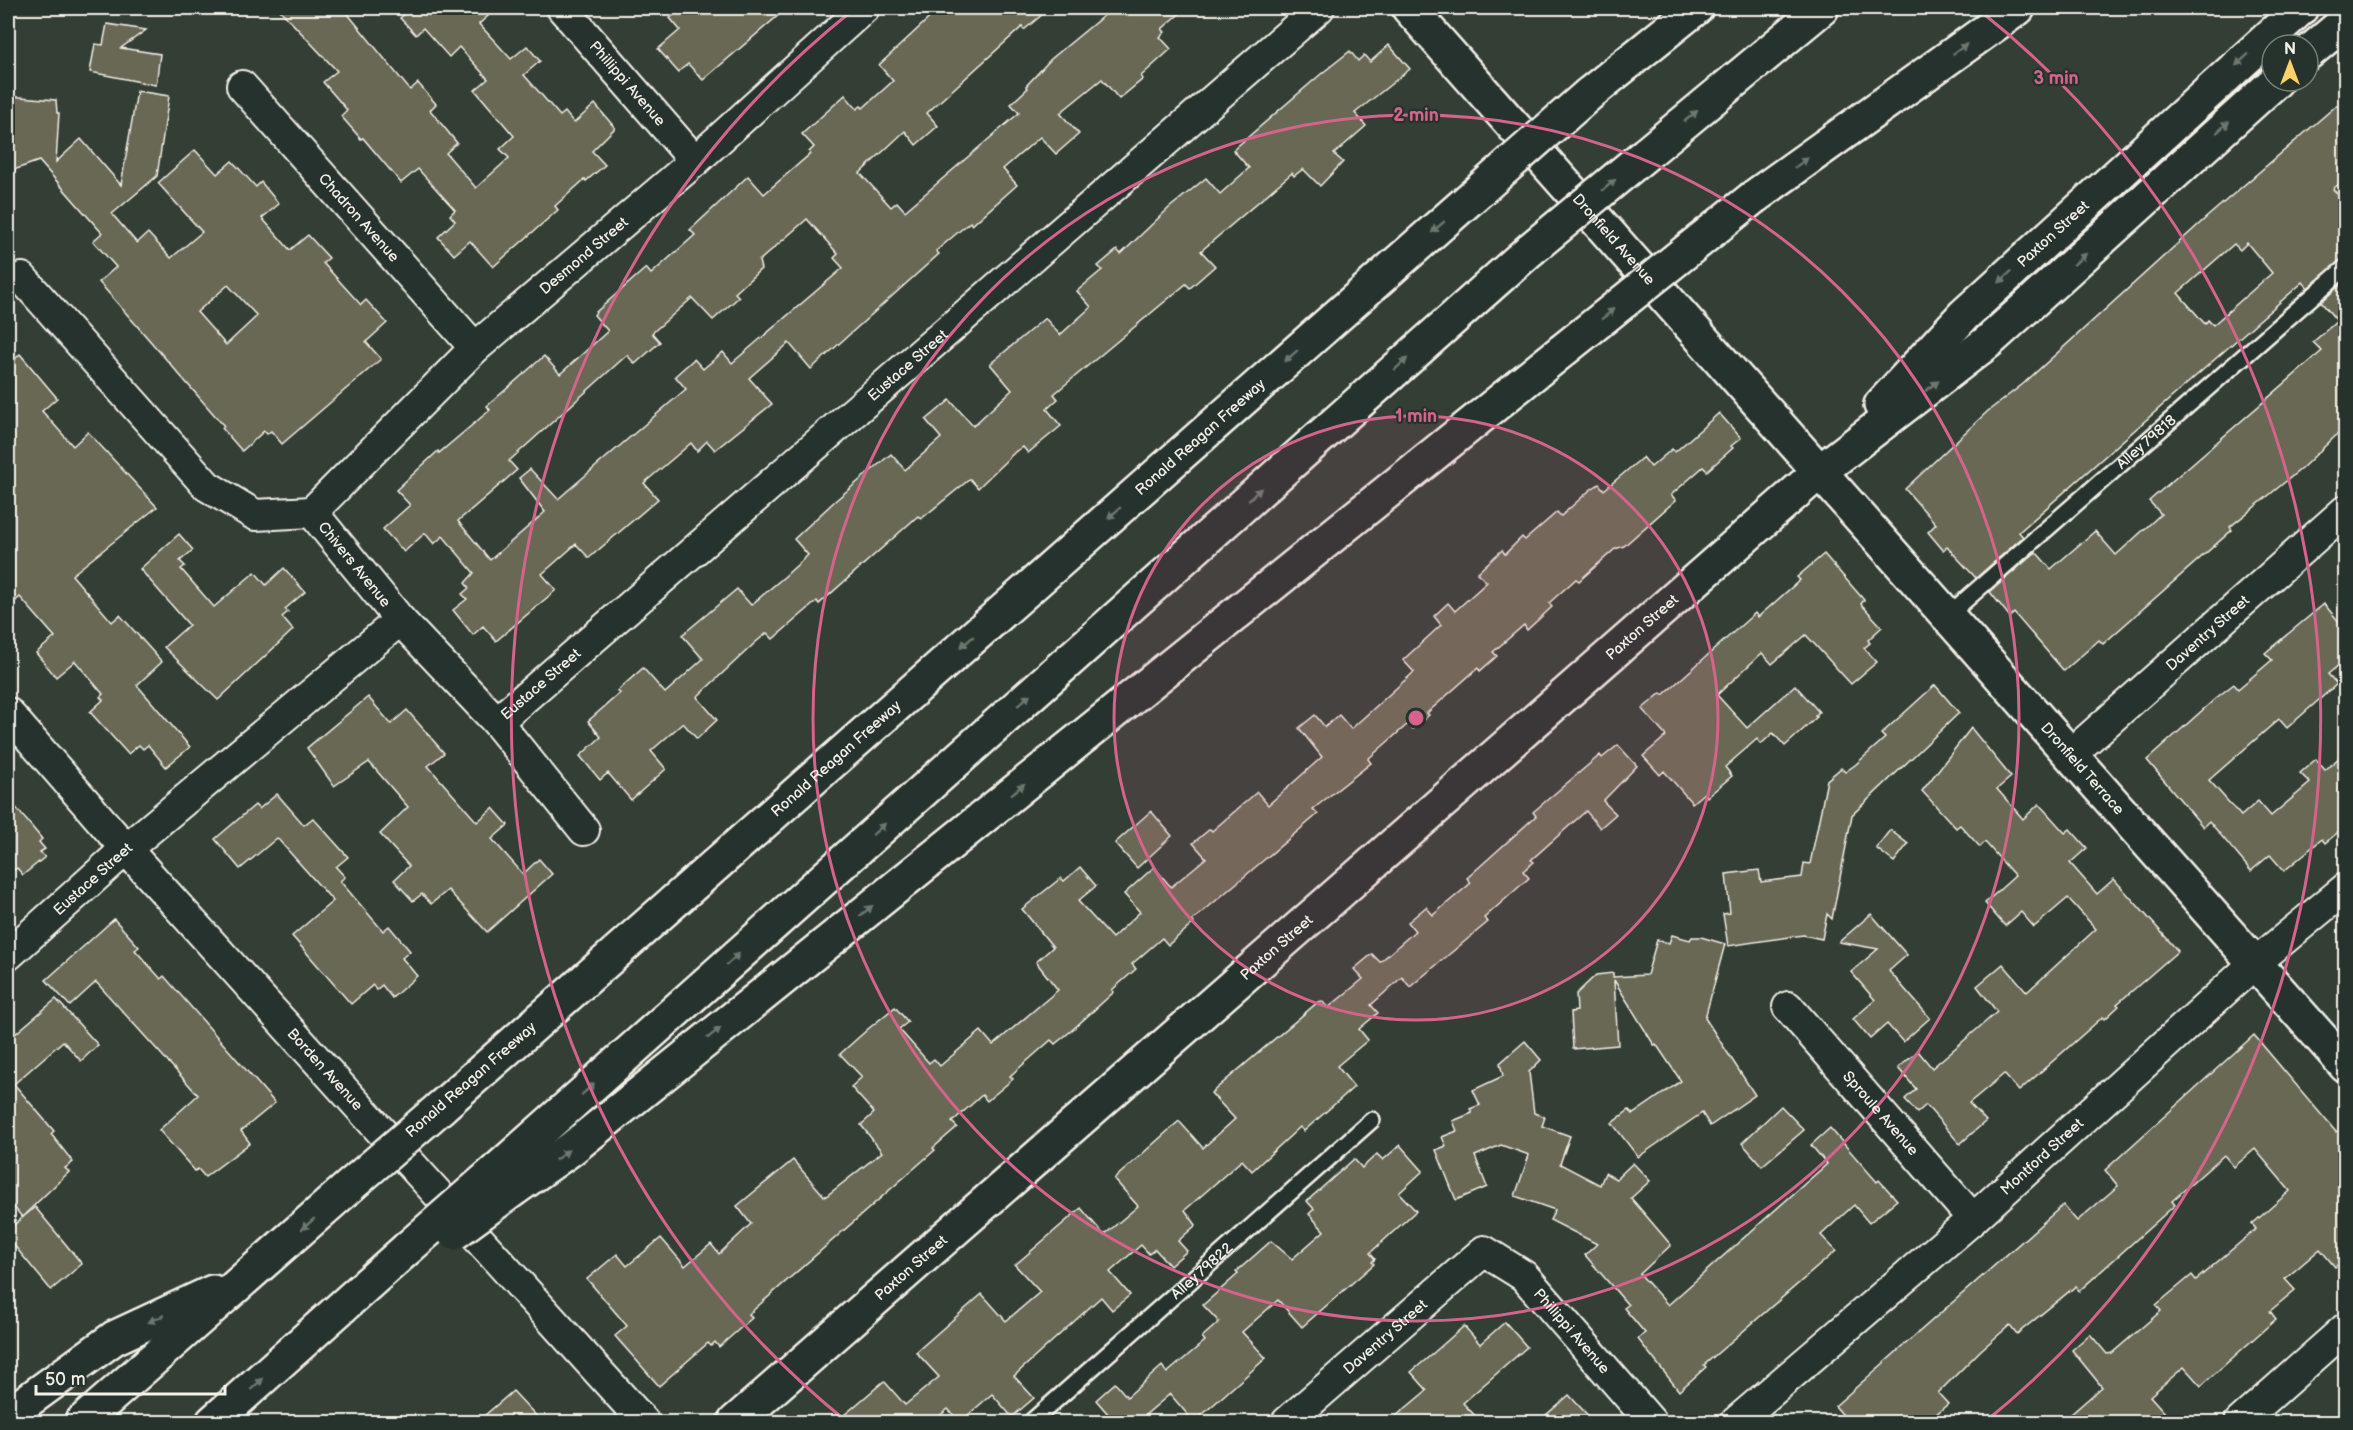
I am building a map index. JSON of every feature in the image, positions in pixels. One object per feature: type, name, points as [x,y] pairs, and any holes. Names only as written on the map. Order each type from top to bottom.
[{"type":"main road","name":"Dronfield Avenue","points":[[1409,8],[1819,472]]},
{"type":"main road","points":[[1589,94],[1682,8]]},
{"type":"main road","points":[[1589,94],[1696,8]]},
{"type":"main road","points":[[213,1422],[325,1323],[506,1180],[1532,249],[1822,8]]},
{"type":"main road","points":[[506,1180],[598,1126],[1754,197],[2018,8]]},
{"type":"main road","name":"Paxton Street","points":[[1819,472],[1964,315],[2301,8]]},
{"type":"main road","points":[[2320,43],[2346,21]]},
{"type":"main road","name":"Paxton Street","points":[[735,1422],[1819,472],[1989,341],[2263,93]]},
{"type":"main road","name":"Ronald Reagan Freeway","points":[[82,1422],[1589,94]]},
{"type":"main road","name":"Dronfield Terrace","points":[[1819,472],[2346,1066]]},
{"type":"main road","points":[[8,1415],[114,1338],[247,1276]]},
{"type":"street","name":"Phillippi Avenue","points":[[562,8],[695,161]]},
{"type":"street","name":"Desmond Street","points":[[312,512],[475,348],[695,161],[864,8]]},
{"type":"street","name":"Eustace Street","points":[[496,722],[1319,8]]},
{"type":"street","name":"Chadron Avenue","points":[[242,86],[475,348]]},
{"type":"street","name":"Chivers Avenue","points":[[22,278],[207,486],[255,515],[312,512],[400,620],[496,722],[584,830]]},
{"type":"street","name":"Daventry Street","points":[[2070,755],[2346,510]]},
{"type":"street","name":"Eustace Street","points":[[8,955],[126,849],[400,620]]},
{"type":"street","name":"Borden Avenue","points":[[8,713],[126,849],[644,1422]]},
{"type":"street","name":"Montford Street","points":[[1736,1422],[1973,1219],[2255,963],[2346,888]]},
{"type":"street","name":"Sproule Avenue","points":[[1788,1007],[1973,1219]]},
{"type":"street","name":"Phillippi Avenue","points":[[1484,1251],[1524,1276],[1651,1422]]},
{"type":"street","name":"Daventry Street","points":[[1287,1422],[1484,1251]]},
{"type":"street","points":[[2240,1422],[2346,1329]]},
{"type":"lane","name":"Alley 79818","points":[[1946,616],[2346,267]]},
{"type":"lane","name":"Alley 79822","points":[[1031,1422],[1372,1120]]},
{"type":"building","points":[[278,8],[343,8],[410,90],[418,83],[436,104],[430,110],[457,143],[446,153],[476,188],[509,158],[500,149],[514,136],[475,90],[488,79],[459,47],[449,57],[423,28],[416,35],[400,18],[407,11],[404,8],[497,8],[479,24],[511,59],[527,46],[540,61],[524,75],[560,116],[565,112],[574,123],[595,104],[615,128],[592,151],[605,165],[586,181],[585,179],[555,206],[558,210],[493,267],[470,241],[454,255],[438,237],[455,221],[450,215],[455,210],[418,169],[401,183],[363,138],[361,139],[341,116],[347,110],[323,82],[337,71]]},
{"type":"building","points":[[683,8],[787,8],[703,80],[688,64],[678,72],[658,49],[680,30],[670,18]]},
{"type":"building","points":[[940,8],[1050,8],[1024,30],[1022,27],[927,113],[938,126],[916,145],[905,131],[860,173],[891,207],[897,202],[905,211],[1019,113],[1011,104],[1028,88],[1026,86],[1051,59],[1113,8],[1186,8],[1162,29],[1165,32],[1160,37],[1171,49],[1141,76],[1143,79],[1119,99],[1102,79],[1060,113],[1079,134],[1056,154],[1040,137],[1003,169],[1017,185],[972,225],[970,222],[936,251],[939,254],[811,369],[789,343],[749,378],[772,404],[715,450],[707,441],[697,451],[691,443],[644,483],[658,499],[589,558],[576,544],[542,574],[556,590],[496,641],[483,626],[473,635],[453,610],[467,599],[462,594],[469,588],[465,583],[474,573],[443,536],[434,544],[425,533],[404,552],[383,529],[410,505],[396,490],[438,451],[439,453],[490,410],[487,406],[544,356],[560,374],[608,331],[594,315],[596,312],[646,268],[651,274],[695,235],[690,230],[748,176],[764,194],[810,154],[809,152],[814,147],[802,134],[845,95],[857,109],[861,106],[863,108],[893,81],[879,65]],"holes":[[[807,219],[838,254],[834,258],[843,268],[732,363],[723,352],[703,369],[694,359],[675,376],[686,389],[558,499],[530,469],[519,478],[545,512],[490,560],[458,521],[517,470],[509,461],[627,355],[635,364],[660,342],[652,333],[692,298],[713,320],[739,297],[735,293],[761,269],[759,261]]]},
{"type":"building","points":[[107,24],[146,30],[121,48],[160,54],[156,85],[90,72],[95,44],[103,45]]},
{"type":"building","points":[[1389,45],[1410,69],[1355,113],[1366,126],[1334,154],[1343,162],[1320,186],[1303,169],[1294,176],[1292,173],[1201,251],[1215,266],[1190,288],[1186,284],[1054,394],[1058,399],[1047,409],[1061,426],[1028,453],[1023,447],[1016,451],[978,488],[970,479],[921,519],[918,516],[819,604],[817,601],[773,639],[767,633],[756,642],[697,697],[717,720],[697,739],[683,723],[651,751],[666,769],[631,800],[608,773],[600,780],[580,756],[601,737],[588,721],[620,693],[617,691],[643,668],[665,693],[703,659],[682,635],[737,589],[751,605],[784,577],[808,555],[794,539],[836,500],[891,454],[905,470],[941,438],[926,420],[950,400],[973,426],[1012,390],[990,364],[1045,318],[1060,335],[1091,307],[1077,291],[1102,270],[1098,266],[1117,250],[1121,254],[1169,208],[1206,178],[1220,194],[1249,168],[1233,150],[1350,51],[1358,61],[1364,55],[1370,62]]},
{"type":"building","points":[[137,91],[169,96],[157,176],[112,214],[137,243],[148,233],[171,258],[202,232],[158,183],[195,150],[217,174],[232,161],[256,187],[261,182],[279,204],[262,218],[290,250],[308,235],[329,258],[323,263],[361,305],[366,300],[387,323],[366,342],[381,359],[282,444],[271,431],[267,434],[264,431],[242,451],[222,428],[224,426],[99,282],[116,267],[93,241],[102,233],[39,161],[8,172],[8,96],[56,100],[57,113],[59,113],[56,162],[81,139],[121,185]],"holes":[[[228,285],[257,316],[226,345],[197,312]]]},
{"type":"building","points":[[2337,105],[2346,115],[2346,178],[2333,189],[2346,203],[2346,257],[2308,288],[2303,282],[2019,532],[2023,537],[1976,578],[1947,547],[1943,550],[1928,532],[1936,524],[1905,489],[1988,411],[2023,384],[2208,216]],"holes":[[[2247,243],[2272,273],[2213,325],[2208,320],[2205,324],[2178,293],[2234,244],[2240,250]]]},
{"type":"building","points":[[2346,280],[2346,426],[2301,469],[2230,527],[2232,530],[2103,644],[2099,640],[2064,671],[2014,613],[2010,617],[1990,592],[2036,552],[2051,569],[2095,531],[2116,555],[2161,514],[2149,501],[2322,351],[2313,342],[2337,321],[2321,302]]},
{"type":"building","points":[[20,354],[57,398],[42,411],[73,446],[88,432],[157,507],[72,575],[112,622],[120,615],[162,662],[137,685],[190,747],[166,767],[148,745],[143,749],[139,745],[128,754],[90,712],[103,700],[100,697],[103,694],[75,661],[56,677],[36,653],[55,637],[20,597],[8,608],[8,366]]},
{"type":"building","points":[[1719,413],[1741,438],[1731,446],[1733,448],[1707,471],[1703,467],[1671,495],[1676,500],[1624,546],[1615,549],[1579,581],[1576,579],[1549,603],[1552,607],[1527,630],[1524,625],[1493,652],[1497,656],[1480,671],[1478,668],[1427,713],[1429,715],[1413,729],[1408,724],[1368,759],[1371,763],[1313,809],[1318,814],[1192,921],[1194,923],[1168,945],[1162,938],[1132,964],[1136,969],[1071,1031],[1055,1044],[1051,1040],[1010,1076],[1013,1079],[987,1101],[982,1095],[952,1122],[957,1127],[933,1148],[935,1150],[749,1314],[752,1318],[719,1347],[715,1342],[711,1346],[708,1343],[659,1386],[615,1336],[627,1326],[587,1279],[617,1254],[627,1266],[661,1238],[685,1266],[711,1244],[719,1254],[751,1224],[737,1206],[793,1160],[825,1197],[882,1152],[861,1125],[874,1113],[851,1087],[862,1077],[840,1054],[868,1029],[895,1007],[908,1022],[899,1029],[929,1063],[934,1059],[940,1066],[981,1031],[993,1045],[1058,990],[1036,962],[1053,947],[1022,909],[1061,878],[1064,881],[1080,867],[1096,886],[1078,901],[1112,938],[1140,912],[1124,894],[1154,867],[1171,887],[1206,858],[1193,843],[1210,829],[1212,831],[1257,792],[1268,805],[1322,757],[1299,728],[1315,715],[1325,727],[1339,715],[1351,729],[1414,672],[1403,660],[1441,625],[1434,616],[1448,603],[1455,611],[1487,582],[1477,573],[1502,550],[1505,554],[1522,537],[1525,540],[1557,512],[1561,516],[1599,484],[1604,490],[1643,457],[1651,467],[1672,449],[1675,452]]},
{"type":"building","points":[[179,534],[193,550],[180,561],[185,566],[181,569],[214,607],[255,572],[266,585],[284,568],[305,592],[285,609],[288,612],[282,617],[293,630],[218,700],[164,647],[189,625],[140,569]]},
{"type":"building","points":[[1824,554],[1864,600],[1861,604],[1882,627],[1868,640],[1870,643],[1864,648],[1877,662],[1851,684],[1806,635],[1772,664],[1762,653],[1717,695],[1747,728],[1795,685],[1819,712],[1815,716],[1817,717],[1785,746],[1773,733],[1761,744],[1757,739],[1725,767],[1732,776],[1707,797],[1704,793],[1692,803],[1664,771],[1660,775],[1643,756],[1666,736],[1642,709],[1661,693],[1663,695],[1755,613],[1758,617],[1800,580],[1797,577]]},
{"type":"building","points":[[2324,604],[2346,630],[2346,659],[2328,674],[2337,684],[2287,728],[2279,719],[2209,780],[2241,816],[2258,801],[2271,816],[2310,783],[2300,773],[2316,759],[2325,770],[2346,752],[2346,826],[2325,843],[2322,839],[2284,871],[2270,855],[2251,871],[2209,821],[2203,827],[2147,760],[2216,698],[2234,684],[2238,689],[2272,660],[2265,653]]},
{"type":"building","points":[[1935,685],[1959,713],[1852,815],[1832,919],[1827,914],[1822,939],[1803,935],[1728,946],[1723,914],[1730,913],[1726,874],[1759,870],[1761,882],[1802,877],[1804,863],[1810,864],[1827,780],[1841,768],[1845,772],[1855,765],[1885,738],[1881,734]]},
{"type":"building","points":[[368,697],[391,724],[407,710],[444,753],[428,766],[477,822],[493,808],[508,825],[492,839],[523,874],[539,859],[552,874],[487,932],[448,890],[431,904],[422,894],[413,901],[394,880],[409,866],[380,834],[408,807],[369,762],[334,786],[307,748]]},
{"type":"building","points":[[1971,728],[2011,777],[1997,789],[2023,819],[2039,804],[2065,833],[2070,829],[2087,848],[2070,863],[2097,894],[2114,879],[2178,951],[2117,1004],[2119,1006],[2105,1019],[2103,1017],[2097,1022],[2019,1091],[2004,1074],[1969,1103],[1986,1121],[1960,1144],[1926,1105],[1917,1113],[1905,1099],[1916,1089],[1898,1068],[1918,1051],[1932,1068],[1997,1012],[1977,986],[2003,964],[2027,992],[2096,929],[2068,898],[2034,927],[2021,912],[2005,926],[1985,903],[2015,876],[1985,842],[1980,847],[1960,825],[1956,828],[1922,791]]},
{"type":"building","points":[[1618,745],[1637,766],[1603,801],[1616,814],[1600,828],[1586,811],[1531,860],[1534,862],[1523,871],[1529,878],[1484,918],[1488,922],[1410,987],[1402,977],[1371,1005],[1378,1013],[1359,1029],[1368,1040],[1337,1066],[1354,1087],[1304,1131],[1300,1127],[1252,1171],[1242,1160],[1185,1210],[1196,1225],[1178,1241],[1187,1251],[1170,1266],[1155,1249],[1149,1254],[1141,1245],[1110,1272],[1130,1295],[1112,1310],[1101,1297],[1014,1376],[1034,1398],[1012,1417],[992,1394],[960,1422],[948,1409],[932,1422],[836,1422],[884,1381],[905,1405],[939,1377],[916,1352],[982,1294],[1006,1321],[1040,1292],[1015,1265],[1081,1208],[1104,1235],[1138,1206],[1114,1179],[1179,1121],[1203,1148],[1235,1119],[1211,1093],[1318,1002],[1322,1001],[1328,1008],[1363,979],[1354,969],[1372,954],[1380,962],[1415,931],[1408,922],[1426,907],[1433,915],[1471,883],[1467,878],[1536,816],[1533,812],[1600,755],[1602,758]]},
{"type":"building","points":[[277,794],[304,825],[313,818],[348,857],[336,867],[345,877],[340,881],[383,931],[389,926],[410,951],[402,958],[417,976],[392,998],[382,985],[376,990],[373,985],[351,1004],[292,936],[333,901],[277,838],[240,869],[215,839],[255,805],[259,809]]},
{"type":"building","points":[[8,798],[42,839],[39,842],[45,849],[40,852],[45,857],[23,875],[17,868],[8,874]]},
{"type":"building","points":[[1151,811],[1172,836],[1137,868],[1115,843]]},
{"type":"building","points":[[1890,830],[1908,844],[1894,862],[1876,848]]},
{"type":"building","points":[[1871,914],[1907,955],[1889,971],[1930,1018],[1903,1042],[1887,1024],[1870,1039],[1853,1019],[1875,1000],[1851,972],[1878,949],[1839,942]]},
{"type":"building","points":[[114,919],[139,947],[135,950],[161,979],[164,976],[275,1103],[241,1131],[250,1143],[205,1177],[198,1169],[195,1171],[159,1130],[198,1095],[96,982],[70,1006],[46,980]]},
{"type":"building","points":[[1672,935],[1690,940],[1692,937],[1701,937],[1725,944],[1705,1018],[1755,1095],[1710,1126],[1702,1113],[1638,1157],[1612,1123],[1629,1110],[1633,1114],[1681,1081],[1656,1044],[1654,1045],[1614,980],[1618,1045],[1573,1049],[1571,1012],[1577,1011],[1576,994],[1596,975],[1613,973],[1613,977],[1647,975],[1657,940],[1669,943]]},
{"type":"building","points":[[56,999],[98,1045],[81,1061],[63,1041],[14,1084],[54,1131],[51,1134],[73,1162],[65,1168],[69,1172],[22,1217],[8,1200],[8,1040]]},
{"type":"building","points":[[2254,1035],[2336,1132],[2346,1124],[2346,1258],[2335,1267],[2320,1249],[2285,1279],[2295,1290],[2270,1311],[2276,1319],[2201,1386],[2184,1367],[2150,1396],[2173,1422],[2062,1422],[2102,1387],[2072,1350],[2090,1334],[2107,1354],[2112,1353],[2161,1311],[2156,1305],[2192,1275],[2196,1280],[2256,1229],[2252,1224],[2290,1191],[2255,1149],[2234,1167],[2224,1155],[2172,1201],[2175,1205],[2079,1291],[2076,1286],[2017,1334],[2010,1325],[1981,1350],[1938,1393],[1948,1404],[1927,1422],[1849,1422],[1835,1406],[2063,1205],[2077,1221],[2118,1186],[2105,1170]]},
{"type":"building","points":[[1525,1041],[1541,1060],[1529,1072],[1534,1113],[1545,1117],[1542,1126],[1570,1136],[1560,1164],[1600,1185],[1605,1173],[1616,1179],[1633,1163],[1650,1181],[1631,1198],[1671,1245],[1640,1274],[1668,1305],[1827,1164],[1811,1145],[1830,1128],[1877,1182],[1879,1180],[1897,1200],[1869,1223],[1854,1205],[1821,1235],[1836,1251],[1704,1365],[1706,1367],[1679,1391],[1638,1339],[1645,1333],[1624,1308],[1628,1305],[1585,1255],[1597,1244],[1550,1220],[1555,1210],[1515,1196],[1529,1155],[1501,1145],[1475,1156],[1487,1187],[1456,1200],[1436,1150],[1446,1146],[1442,1137],[1457,1131],[1453,1121],[1472,1113],[1470,1109],[1480,1105],[1473,1090],[1503,1076],[1500,1063]]},
{"type":"building","points":[[1781,1106],[1804,1130],[1762,1166],[1742,1143]]},
{"type":"building","points":[[1400,1145],[1423,1171],[1399,1193],[1416,1211],[1370,1253],[1375,1259],[1372,1262],[1374,1264],[1302,1327],[1278,1300],[1242,1332],[1266,1358],[1194,1422],[1170,1394],[1137,1422],[1115,1422],[1096,1400],[1115,1383],[1127,1397],[1162,1366],[1167,1373],[1205,1341],[1202,1337],[1219,1322],[1203,1305],[1238,1274],[1236,1272],[1271,1241],[1292,1259],[1324,1231],[1309,1214],[1314,1209],[1307,1201],[1354,1159],[1362,1168],[1377,1154],[1383,1160]]},
{"type":"building","points":[[35,1207],[82,1264],[51,1290],[8,1238],[8,1230]]},
{"type":"building","points":[[1505,1322],[1527,1347],[1463,1403],[1481,1422],[1389,1422],[1427,1390],[1411,1372],[1464,1326],[1480,1344]]},
{"type":"building","points":[[513,1391],[542,1422],[477,1422]]},
{"type":"building","points":[[1569,1395],[1594,1422],[1538,1422]]}]
